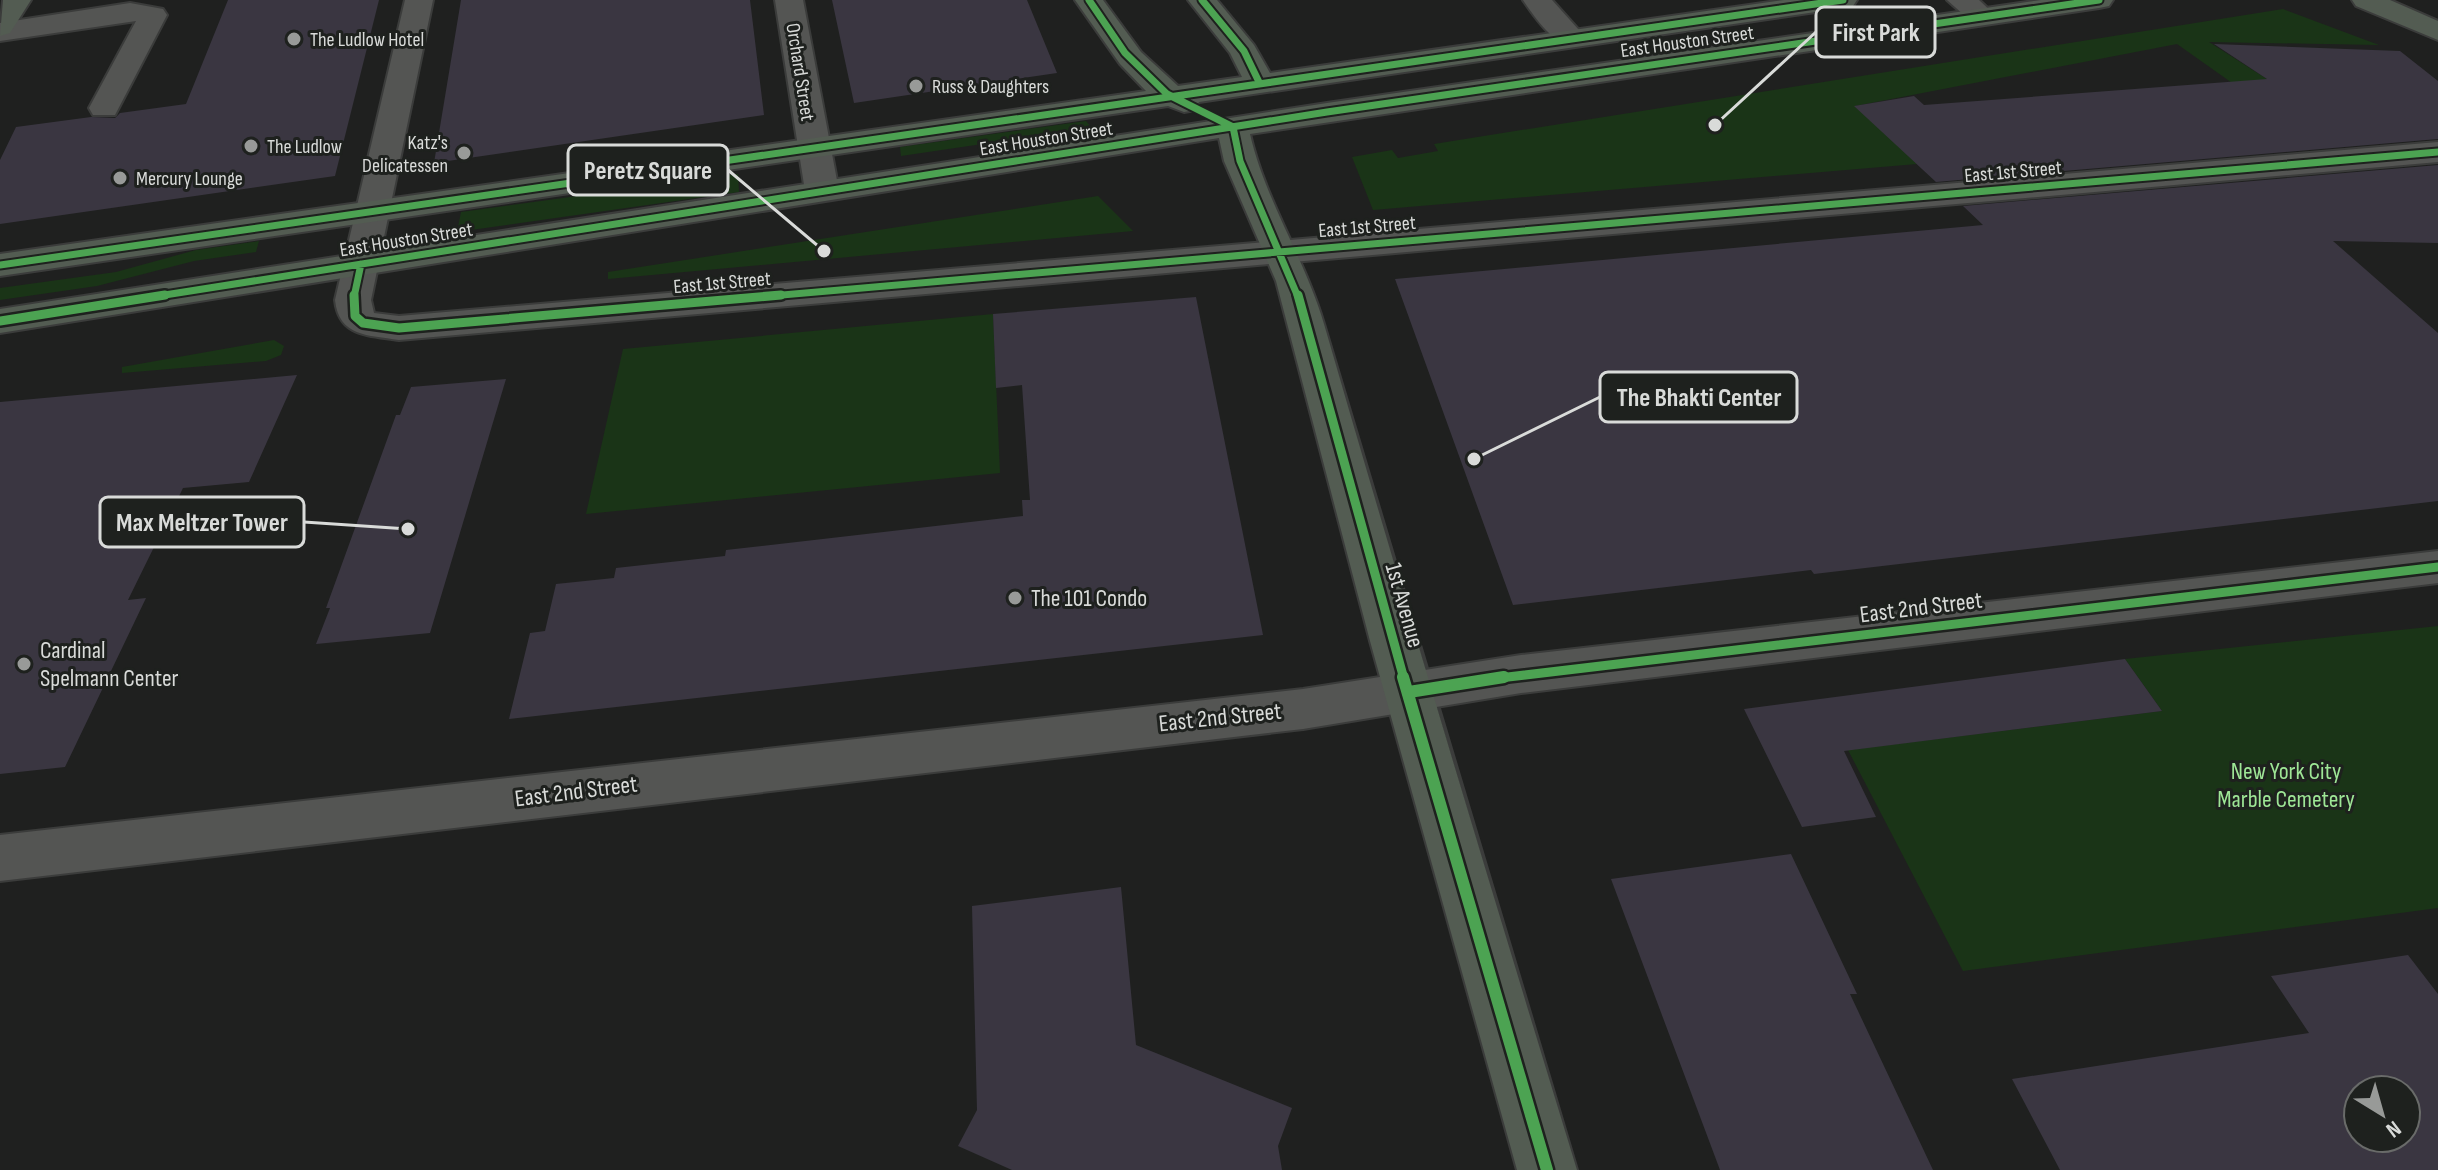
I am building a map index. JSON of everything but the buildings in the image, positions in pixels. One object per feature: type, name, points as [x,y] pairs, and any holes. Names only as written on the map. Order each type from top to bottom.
[{"type":"main road","points":[[0,30],[17,0]]},
{"type":"main road","points":[[1089,0],[1125,53],[1167,94],[1233,127],[1259,82],[1244,51],[1202,0]]},
{"type":"main road","name":"East Houston Street","points":[[0,265],[1167,94],[1843,0]]},
{"type":"main road","name":"East Houston Street","points":[[0,321],[1972,8],[2099,0]]},
{"type":"main road","points":[[2366,0],[2438,31]]},
{"type":"main road","name":"1st Avenue","points":[[1233,127],[1240,161],[1294,281],[1547,1170]]},
{"type":"street","points":[[361,264],[419,0]]},
{"type":"street","name":"Orchard Street","points":[[789,0],[822,191]]},
{"type":"street","points":[[1537,0],[1572,39]]},
{"type":"street","points":[[0,30],[72,23],[85,27],[153,15],[104,108]]},
{"type":"street","name":"East 1st Street","points":[[361,264],[353,300],[355,316],[363,323],[399,328],[2438,152]]},
{"type":"street","name":"East 2nd Street","points":[[0,858],[1303,709],[1521,674],[2438,567]]},
{"type":"green space","points":[[2283,9],[2379,45],[2209,42],[2342,127],[2300,131],[2177,44],[1855,106],[1917,164],[1373,210],[1352,157],[1392,150],[1398,158],[1438,151],[1434,144]]},
{"type":"green space","points":[[1086,121],[1092,128],[901,156],[900,147]]},
{"type":"green space","points":[[738,174],[739,192],[457,232],[461,212]]},
{"type":"green space","points":[[1098,196],[1133,231],[608,279],[608,272]]},
{"type":"green space","points":[[259,241],[256,252],[194,261],[97,286],[0,300],[0,288],[116,272],[196,250]]},
{"type":"green space","points":[[993,314],[1000,473],[586,514],[623,349]]},
{"type":"green space","points":[[274,340],[284,346],[281,355],[266,361],[122,373],[122,367]]},
{"type":"green space","name":"New York City Marble Cemetery","points":[[2438,626],[2438,908],[1963,971],[1848,750],[2162,711],[2125,659]]},
{"type":"cycle path","points":[[1089,0],[1125,53],[1167,94],[1233,127]]},
{"type":"cycle path","points":[[1202,0],[1244,51],[1259,82]]},
{"type":"cycle path","points":[[0,265],[1843,0]]},
{"type":"cycle path","points":[[0,321],[1327,112],[2099,0]]},
{"type":"cycle path","points":[[1233,127],[1240,161],[1294,281],[1393,641],[1547,1170]]},
{"type":"cycle path","points":[[361,264],[353,300],[355,316],[363,323],[399,328],[2438,152]]},
{"type":"cycle path","points":[[1409,692],[1521,674],[2438,567]]},
{"type":"place","name":"The Ludlow Hotel","points":[[294,39]]},
{"type":"place","name":"Russ & Daughters","points":[[916,86]]},
{"type":"place","name":"First Park","points":[[1715,125]]},
{"type":"place","name":"The Ludlow","points":[[251,146]]},
{"type":"place","name":"Katz's Delicatessen","points":[[464,153]]},
{"type":"place","name":"Mercury Lounge","points":[[120,178]]},
{"type":"place","name":"Peretz Square","points":[[824,251]]},
{"type":"place","name":"The Bhakti Center","points":[[1474,459]]},
{"type":"place","name":"Max Meltzer Tower","points":[[408,529]]},
{"type":"place","name":"The 101 Condo","points":[[1015,598]]},
{"type":"place","name":"Cardinal Spelmann Center","points":[[24,664]]}]
